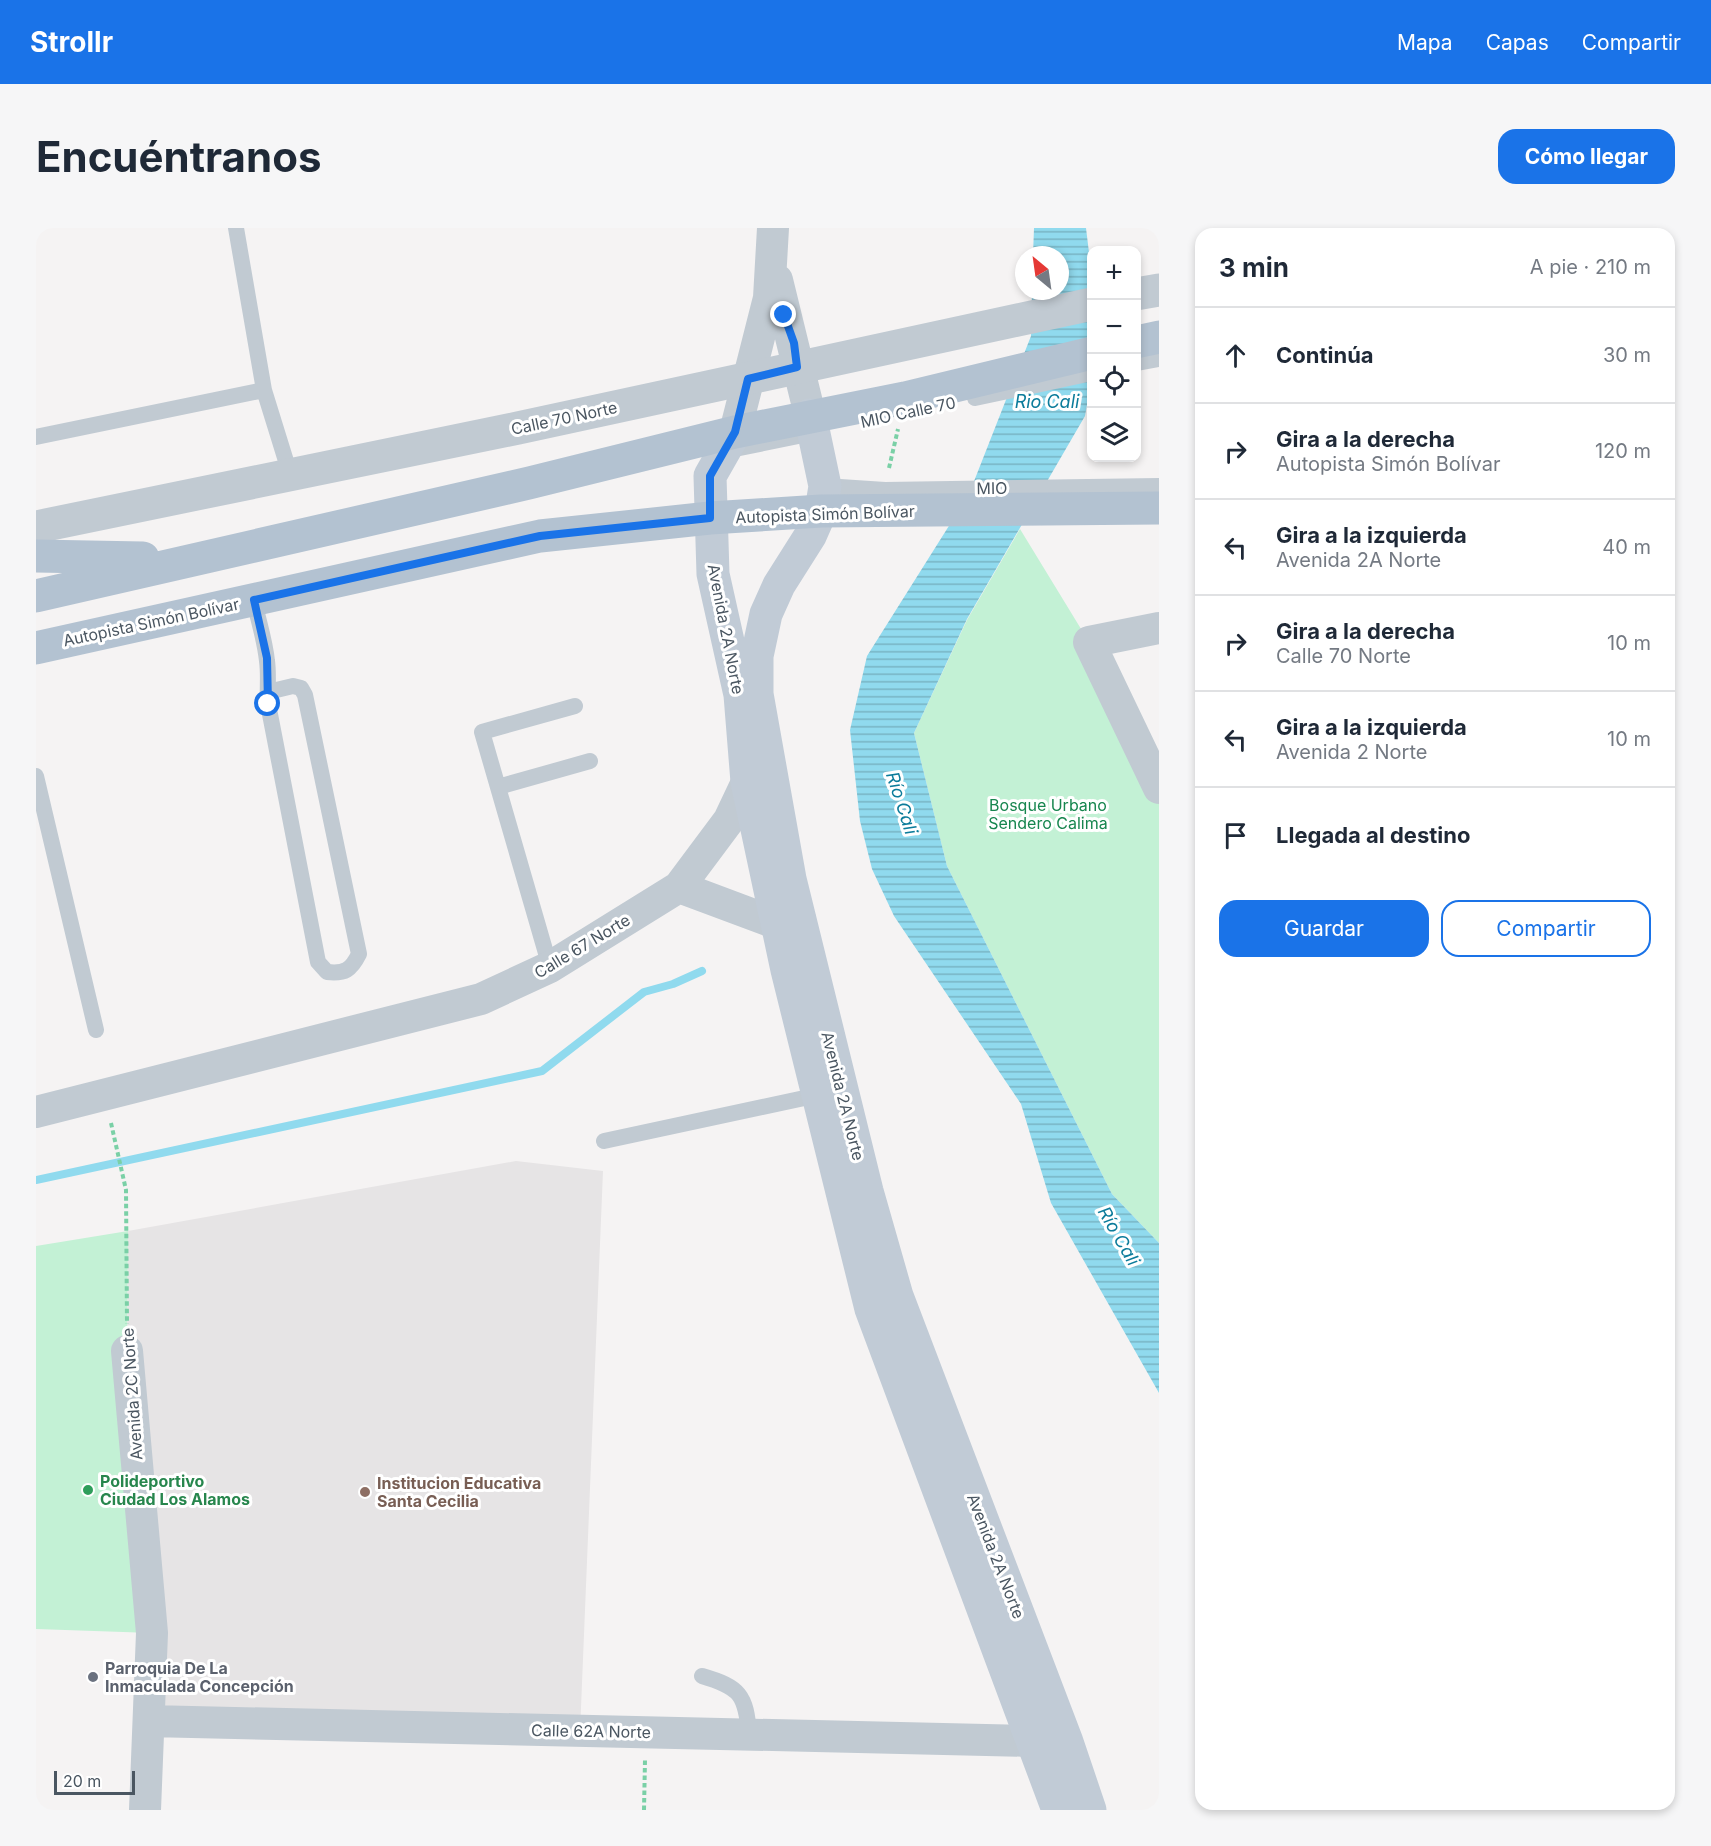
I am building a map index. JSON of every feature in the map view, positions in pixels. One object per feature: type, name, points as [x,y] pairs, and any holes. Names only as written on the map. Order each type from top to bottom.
[{"type":"main road","points":[[1141,341],[1159,337]]},
{"type":"main road","points":[[36,596],[529,483],[903,406],[1088,354]]},
{"type":"main road","points":[[813,424],[823,498]]},
{"type":"main road","name":"Avenida 2A Norte","points":[[730,442],[710,476],[713,574],[789,921],[830,1093],[871,1309],[1058,1810]]},
{"type":"main road","name":"Autopista Simón Bolívar","points":[[36,648],[540,536],[710,518],[823,498],[882,500],[1119,497],[1159,508]]},
{"type":"main road","name":"Avenida 2A Norte","points":[[759,779],[757,656],[760,636],[766,614],[779,585],[796,561],[823,498]]},
{"type":"main road","points":[[36,556],[190,559]]},
{"type":"main road","name":"Avenida 2A Norte","points":[[830,1093],[867,1191],[897,1296],[1067,1742],[1090,1810]]},
{"type":"street","points":[[773,237],[779,292],[794,343],[797,367],[813,424]]},
{"type":"street","name":"Avenida 2A Norte","points":[[730,442],[769,298],[773,237]]},
{"type":"street","points":[[1141,293],[1159,290]]},
{"type":"street","name":"Calle 70 Norte","points":[[36,527],[748,379],[1087,305]]},
{"type":"street","points":[[1159,628],[1089,642],[1159,788]]},
{"type":"street","name":"Calle 67 Norte","points":[[36,1112],[481,999],[550,967],[679,887],[759,779]]},
{"type":"street","points":[[679,887],[789,921]]},
{"type":"street","name":"Avenida 2C Norte","points":[[127,1352],[152,1634],[146,1810]]},
{"type":"street","name":"Calle 62A Norte","points":[[149,1721],[1034,1741]]},
{"type":"lane","points":[[236,228],[264,390],[290,474]]},
{"type":"lane","points":[[1141,362],[1159,359]]},
{"type":"lane","name":"MIO Calle 70","points":[[903,406],[1087,374]]},
{"type":"lane","points":[[36,437],[264,390]]},
{"type":"lane","points":[[1119,497],[1159,486]]},
{"type":"lane","points":[[254,600],[267,658],[267,692],[318,962],[327,972],[340,974],[352,967],[358,954],[305,695],[301,688],[293,686],[267,692]]},
{"type":"lane","points":[[550,967],[482,732],[575,706]]},
{"type":"lane","points":[[498,787],[590,761]]},
{"type":"lane","points":[[36,776],[96,1030]]},
{"type":"lane","points":[[604,1141],[830,1093]]},
{"type":"lane","points":[[702,1676],[728,1683],[738,1691],[747,1712],[749,1734]]},
{"type":"path","name":"Avenida 2C Norte","points":[[111,1123],[126,1190],[127,1352]]},
{"type":"path","points":[[644,1810],[646,1732]]},
{"type":"shaded area","name":"Institucion Educativa Santa Cecilia","points":[[516,1161],[603,1171],[580,1732],[149,1721],[127,1351],[128,1231]]},
{"type":"green space","name":"Bosque Urbano Sendero Calima","points":[[1020,529],[1089,642],[1159,788],[1159,1243],[1112,1194],[947,866],[914,733],[967,620]]},
{"type":"green space","name":"Polideportivo Ciudad Los Alamos","points":[[128,1231],[127,1351],[152,1633],[36,1629],[36,1246]]},
{"type":"water","name":"Rio Cali","points":[[1034,228],[1086,228],[1088,246],[1085,416],[967,619],[914,733],[947,866],[1112,1194],[1159,1243],[1159,1393],[1051,1203],[1021,1104],[894,916],[872,869],[860,821],[850,730],[867,656],[969,494],[1031,336],[1032,300],[1069,300],[1069,246],[1033,246]]},
{"type":"waterway","points":[[36,1180],[542,1071],[644,992],[673,984],[702,971]]},
{"type":"place","name":"Polideportivo Ciudad Los Alamos","points":[[88,1490]]},
{"type":"place","name":"Institucion Educativa Santa Cecilia","points":[[365,1492]]},
{"type":"place","name":"Parroquia De La Inmaculada Concepción","points":[[93,1677]]},
{"type":"route","points":[[268,704],[267,658],[254,600],[540,536],[710,518],[710,476],[735,432],[748,379],[797,367],[794,343],[784,315]]},
{"type":"water label","name":"Río Cali","points":[[902,803]]},
{"type":"water label","name":"Río Cali","points":[[1119,1236]]}]
